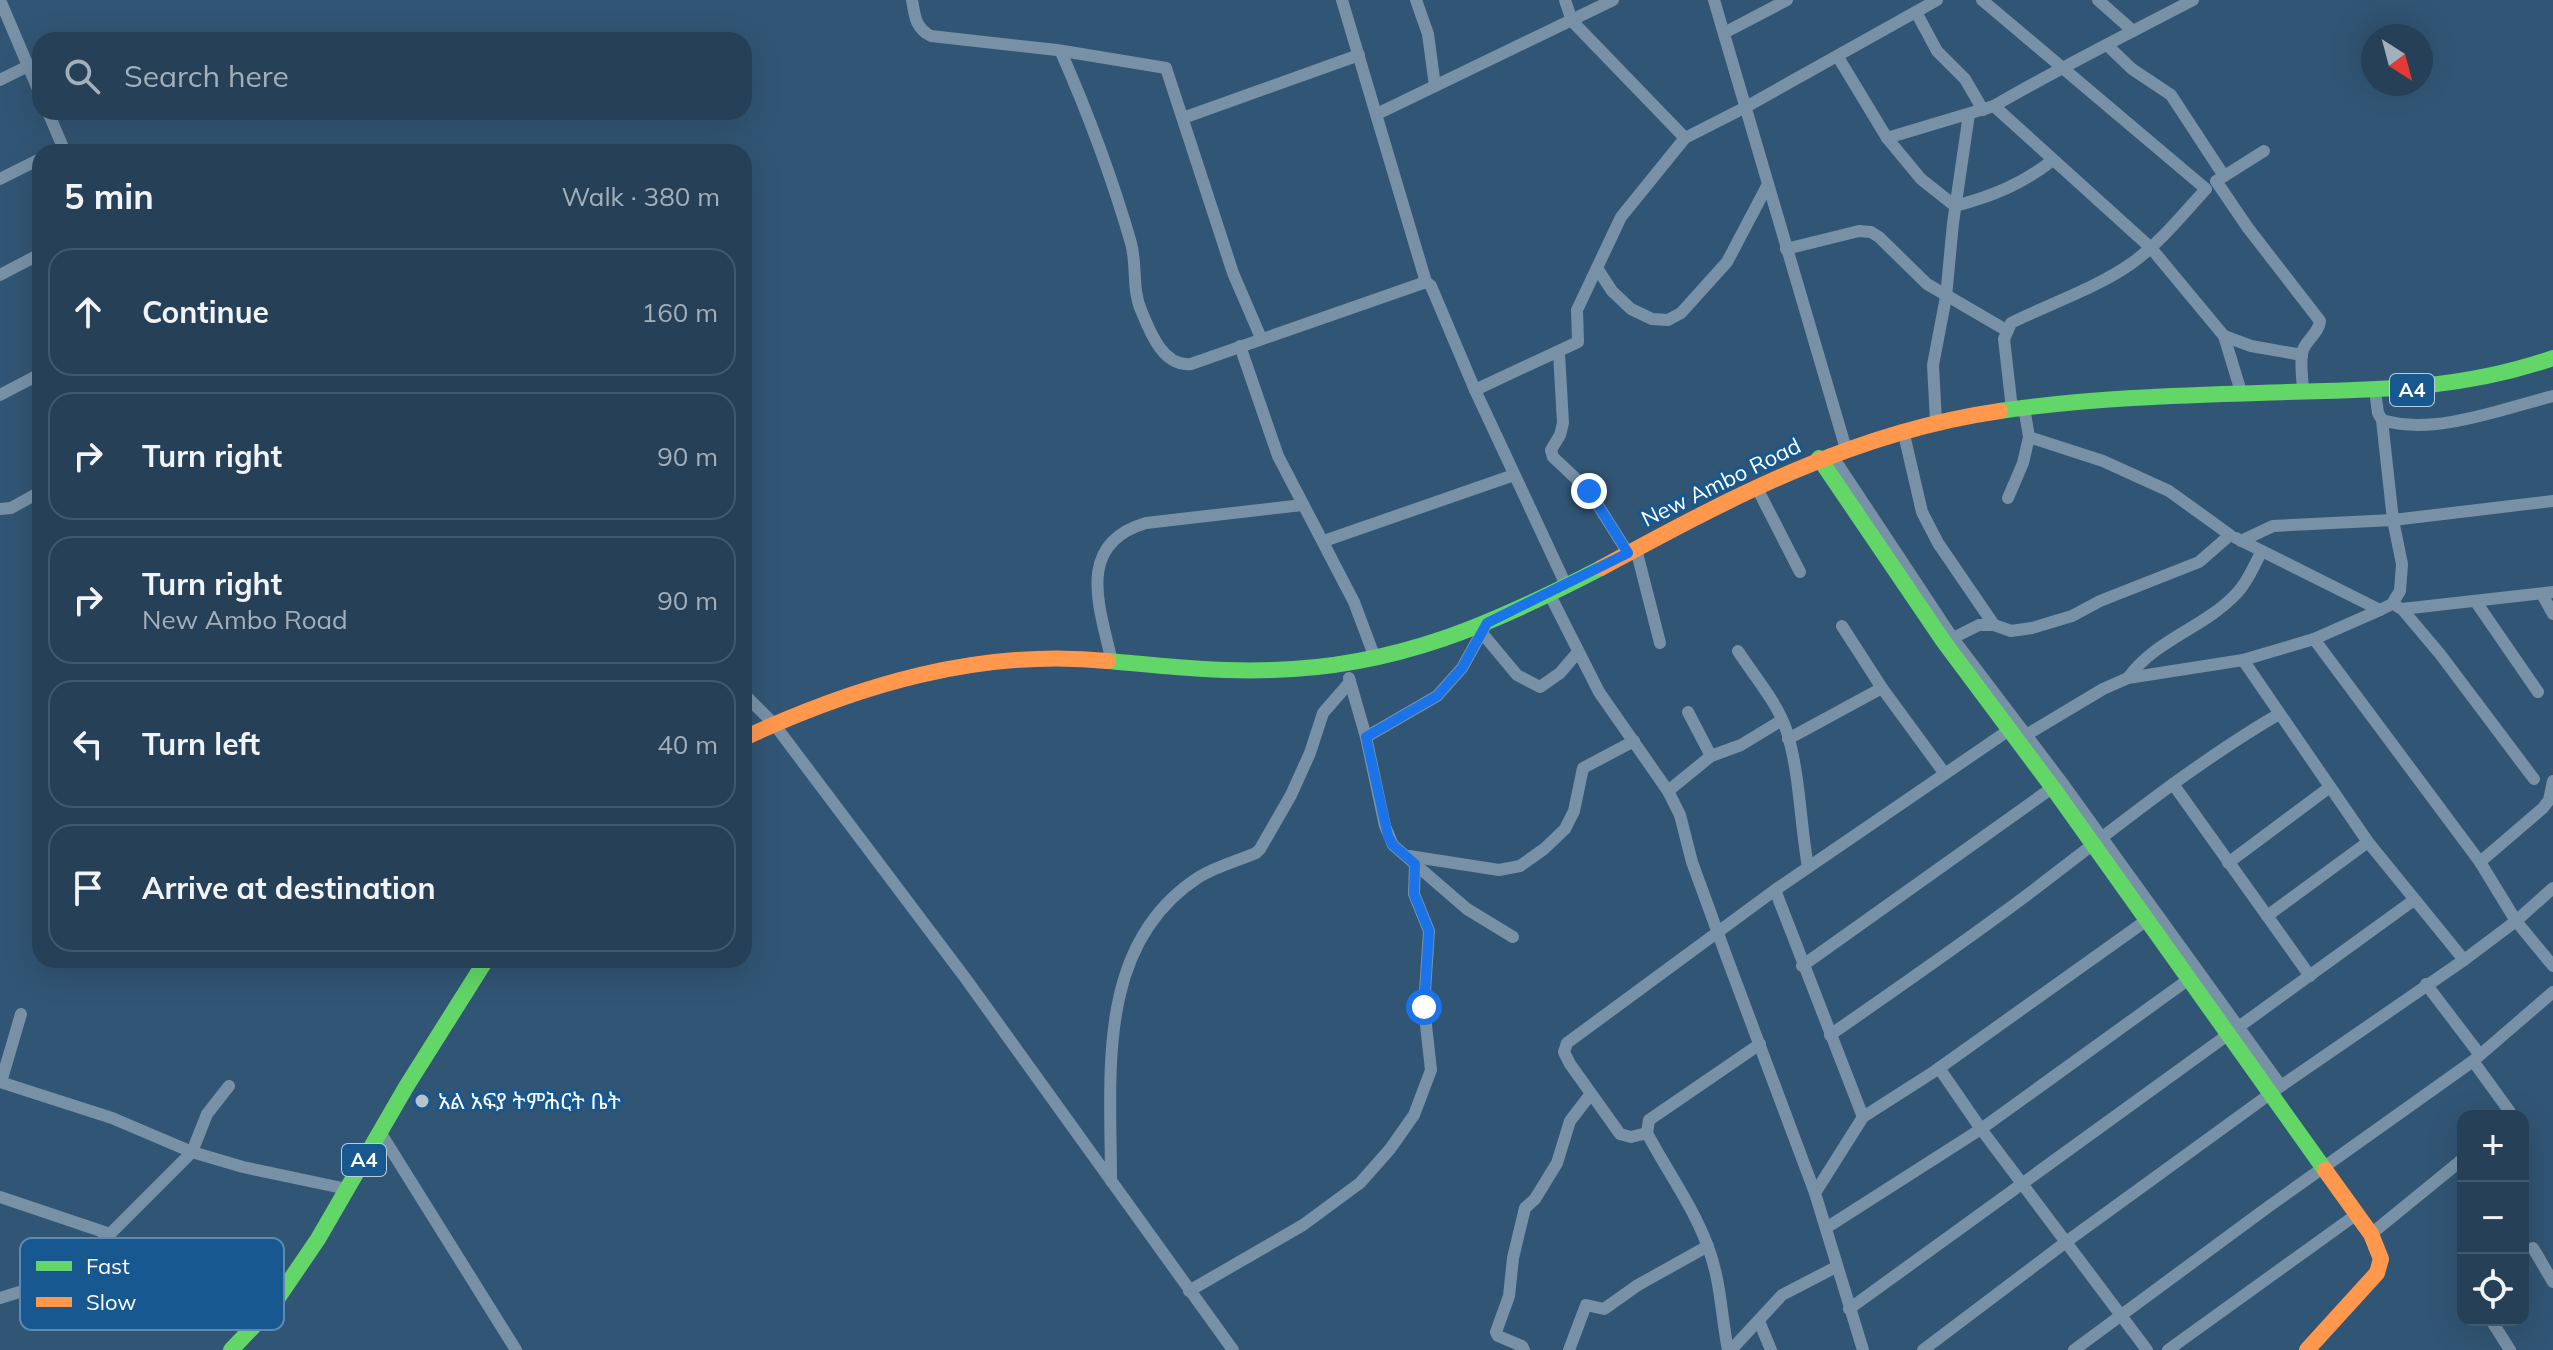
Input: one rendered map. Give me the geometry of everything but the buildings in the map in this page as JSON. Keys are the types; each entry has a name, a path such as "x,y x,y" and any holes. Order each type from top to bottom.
{"main road":[{"name":"New Ambo Road","path":"752,734 844,695 905,677 977,663 1066,657 1260,671 1375,658 1485,628 1757,488 1832,454 1936,422 2018,408 2152,397 2421,390 2488,379 2553,358"},
{"path":"1832,454 1948,640 2057,784 2276,1090 2371,1234 2381,1259 2377,1273 2307,1350"},
{"name":"A4","path":"284,1289 318,1239 481,968"},
{"name":"A4","path":"231,1350 250,1330"}],"street":[{"path":"0,0 32,75"},
{"path":"912,0 916,24 931,36 1166,68 1233,273 1261,338"},
{"path":"1342,0 1426,282 1431,286 1475,390 1566,585"},
{"path":"1416,0 1428,34 1435,86"},
{"path":"1565,0 1572,21 1685,138"},
{"path":"1377,114 1613,0"},
{"path":"1714,0 1786,249 1832,454"},
{"path":"1724,33 1787,0"},
{"path":"1475,390 1559,353 1580,339 1577,310 1621,217 1685,138 1838,57 1937,0"},
{"path":"1982,0 2062,66 2215,182"},
{"path":"2098,0 2133,31"},
{"path":"1887,138 1988,108 2062,66 2108,46 2193,0"},
{"path":"1916,12 1937,51 1988,108 2053,160 2151,248 2224,336 2242,395"},
{"path":"2108,46 2132,69 2171,95 2215,182 2317,313 2321,325 2304,347 2302,355 2303,392"},
{"path":"1061,52 1118,200 1132,248 1140,309 1167,358 1183,365 1426,282"},
{"path":"1183,118 1359,55"},
{"path":"1838,57 1887,138 1921,179 1955,206"},
{"path":"0,80 28,66"},
{"path":"1936,422 1933,365 1946,297 1955,206 1969,114"},
{"path":"51,120 59,144"},
{"path":"2008,498 2023,463 2029,437 2018,408 2004,339 2011,323 2130,264 2151,248 2215,182 2264,151"},
{"path":"1955,206 2014,187 2053,160"},
{"path":"0,179 32,163"},
{"path":"1597,268 1612,291 1631,309 1652,319 1668,320 1681,313 1727,262 1767,186"},
{"path":"1786,249 1859,231 1871,232 1927,284 2006,330"},
{"path":"0,275 32,258"},
{"path":"2224,336 2251,346 2302,355"},
{"path":"1240,346 1278,456 1354,602 1375,658"},
{"path":"1559,353 1563,423 1551,450 1553,457 1589,491 1632,551 1660,643"},
{"path":"0,395 32,378"},
{"path":"2375,391 2382,420 2403,577 2391,608"},
{"path":"2382,420 2424,424 2461,420 2553,396"},
{"path":"1903,430 1922,512 1938,543 1994,625"},
{"path":"2029,437 2103,461 2169,491 2236,538 2391,608 2440,654 2534,779"},
{"path":"1324,541 1514,475"},
{"path":"1757,488 1800,572"},
{"path":"0,509 11,508 32,496"},
{"path":"1948,640 1979,625 1994,625 2011,631 2072,616 2100,601 2199,562 2236,538 2273,526 2393,520 2553,501"},
{"path":"1112,662 1095,584 1101,560 1113,538 1127,529 1146,523 1302,505"},
{"path":"2128,678 2152,652 2235,595 2244,585 2262,551"},
{"path":"1549,593 1599,692 1668,791 1680,815 1692,862 1815,1193 1863,1350"},
{"path":"2026,735 2103,689 2128,678 2243,660 2314,639 2391,608 2548,593 2553,614"},
{"path":"2476,602 2538,692"},
{"path":"1842,626 1882,688 1945,774"},
{"path":"1366,737 1437,696 1462,668 1485,628 1517,675 1540,687 1560,673 1578,652"},
{"path":"2314,639 2480,862 2516,921 2553,966"},
{"path":"1738,651 1782,720 1796,772 1808,867"},
{"path":"2243,660 2368,842 2464,960"},
{"path":"1347,663 1388,836 1410,860 1467,909 1513,937"},
{"path":"1111,1181 1111,1069 1120,987 1143,933 1175,895 1200,876 1260,849 1291,795 1310,753 1323,713 1350,682"},
{"path":"1788,739 1882,688"},
{"path":"752,702 774,724 966,979 1233,1350"},
{"path":"1688,712 1711,756"},
{"path":"1830,1035 2024,898 2173,784 2279,714"},
{"path":"1668,791 1711,756 1741,745 1782,720"},
{"path":"1647,1133 1631,1137 1620,1134 1590,1095 1564,1052 1567,1043 1775,890 2014,727 2026,735 2057,784 1802,966"},
{"path":"1410,860 1499,870 1520,866 1565,829 1574,811 1583,768 1634,741"},
{"path":"2480,862 2543,808 2549,800 2553,781"},
{"path":"2173,784 2310,976"},
{"path":"2228,863 2330,787"},
{"path":"2267,916 2368,842"},
{"path":"1189,1291 1303,1225 1360,1183 1414,1115 1431,1070 1424,1007 1429,931 1414,894 1410,860"},
{"path":"1923,1350 2276,1090 2464,960 2553,888"},
{"path":"1775,890 1863,1117"},
{"path":"1849,1309 2414,900"},
{"path":"1815,1193 1863,1117 1939,1068 2151,916"},
{"path":"1826,1228 1981,1129 2193,976"},
{"path":"2426,984 2509,1110"},
{"path":"2074,1350 2476,1058 2553,992"},
{"path":"21,1014 1,1082 112,1118 192,1152 243,1167 347,1189"},
{"path":"1730,1350 1723,1322 1722,1295 1708,1246 1678,1183 1647,1133 1649,1120 1760,1044"},
{"path":"1939,1068 1981,1129 2147,1350"},
{"path":"105,1238 192,1152 207,1114 229,1086"},
{"path":"1524,1350 1496,1332 1509,1296 1513,1258 1525,1208 1535,1199 1557,1163 1570,1121 1590,1095"},
{"path":"380,1132 516,1350"},
{"path":"2371,1234 2457,1164"},
{"path":"0,1197 110,1234"},
{"path":"2168,1350 2357,1214"},
{"path":"1569,1350 1586,1305 1604,1309 1638,1285 1708,1246"},
{"path":"2533,1248 2553,1282"},
{"path":"1730,1350 1782,1295 1836,1267"},
{"path":"0,1298 20,1292"},
{"path":"1759,1321 1771,1350"},
{"path":"2495,1326 2510,1350"}],"traffic: fast":[{"path":"2000,411 2143,397 2422,386 2487,376 2553,358"},
{"path":"1819,458 1944,642 2053,788 2325,1170"},
{"path":"1108,661 1251,670 1361,661 1442,639 1482,624 1601,568"},
{"path":"284,1289 318,1239 406,1087 481,968"},
{"path":"231,1350 250,1330"}],"traffic: slow":[{"path":"1601,568 1745,493 1843,451 1946,421 2000,411"},
{"path":"752,734 831,702 921,675 1014,660 1061,658 1108,661"},
{"path":"2307,1350 2377,1273 2381,1259 2371,1234 2325,1170"}],"place":[{"name":"አል አፍያ ትምሕርት ቤት","path":"422,1101"}],"route":[{"path":"1424,1007 1430,944 1425,917 1414,894 1415,864 1393,845 1388,836 1366,737 1437,696 1462,668 1487,623 1628,553 1589,491"}]}
